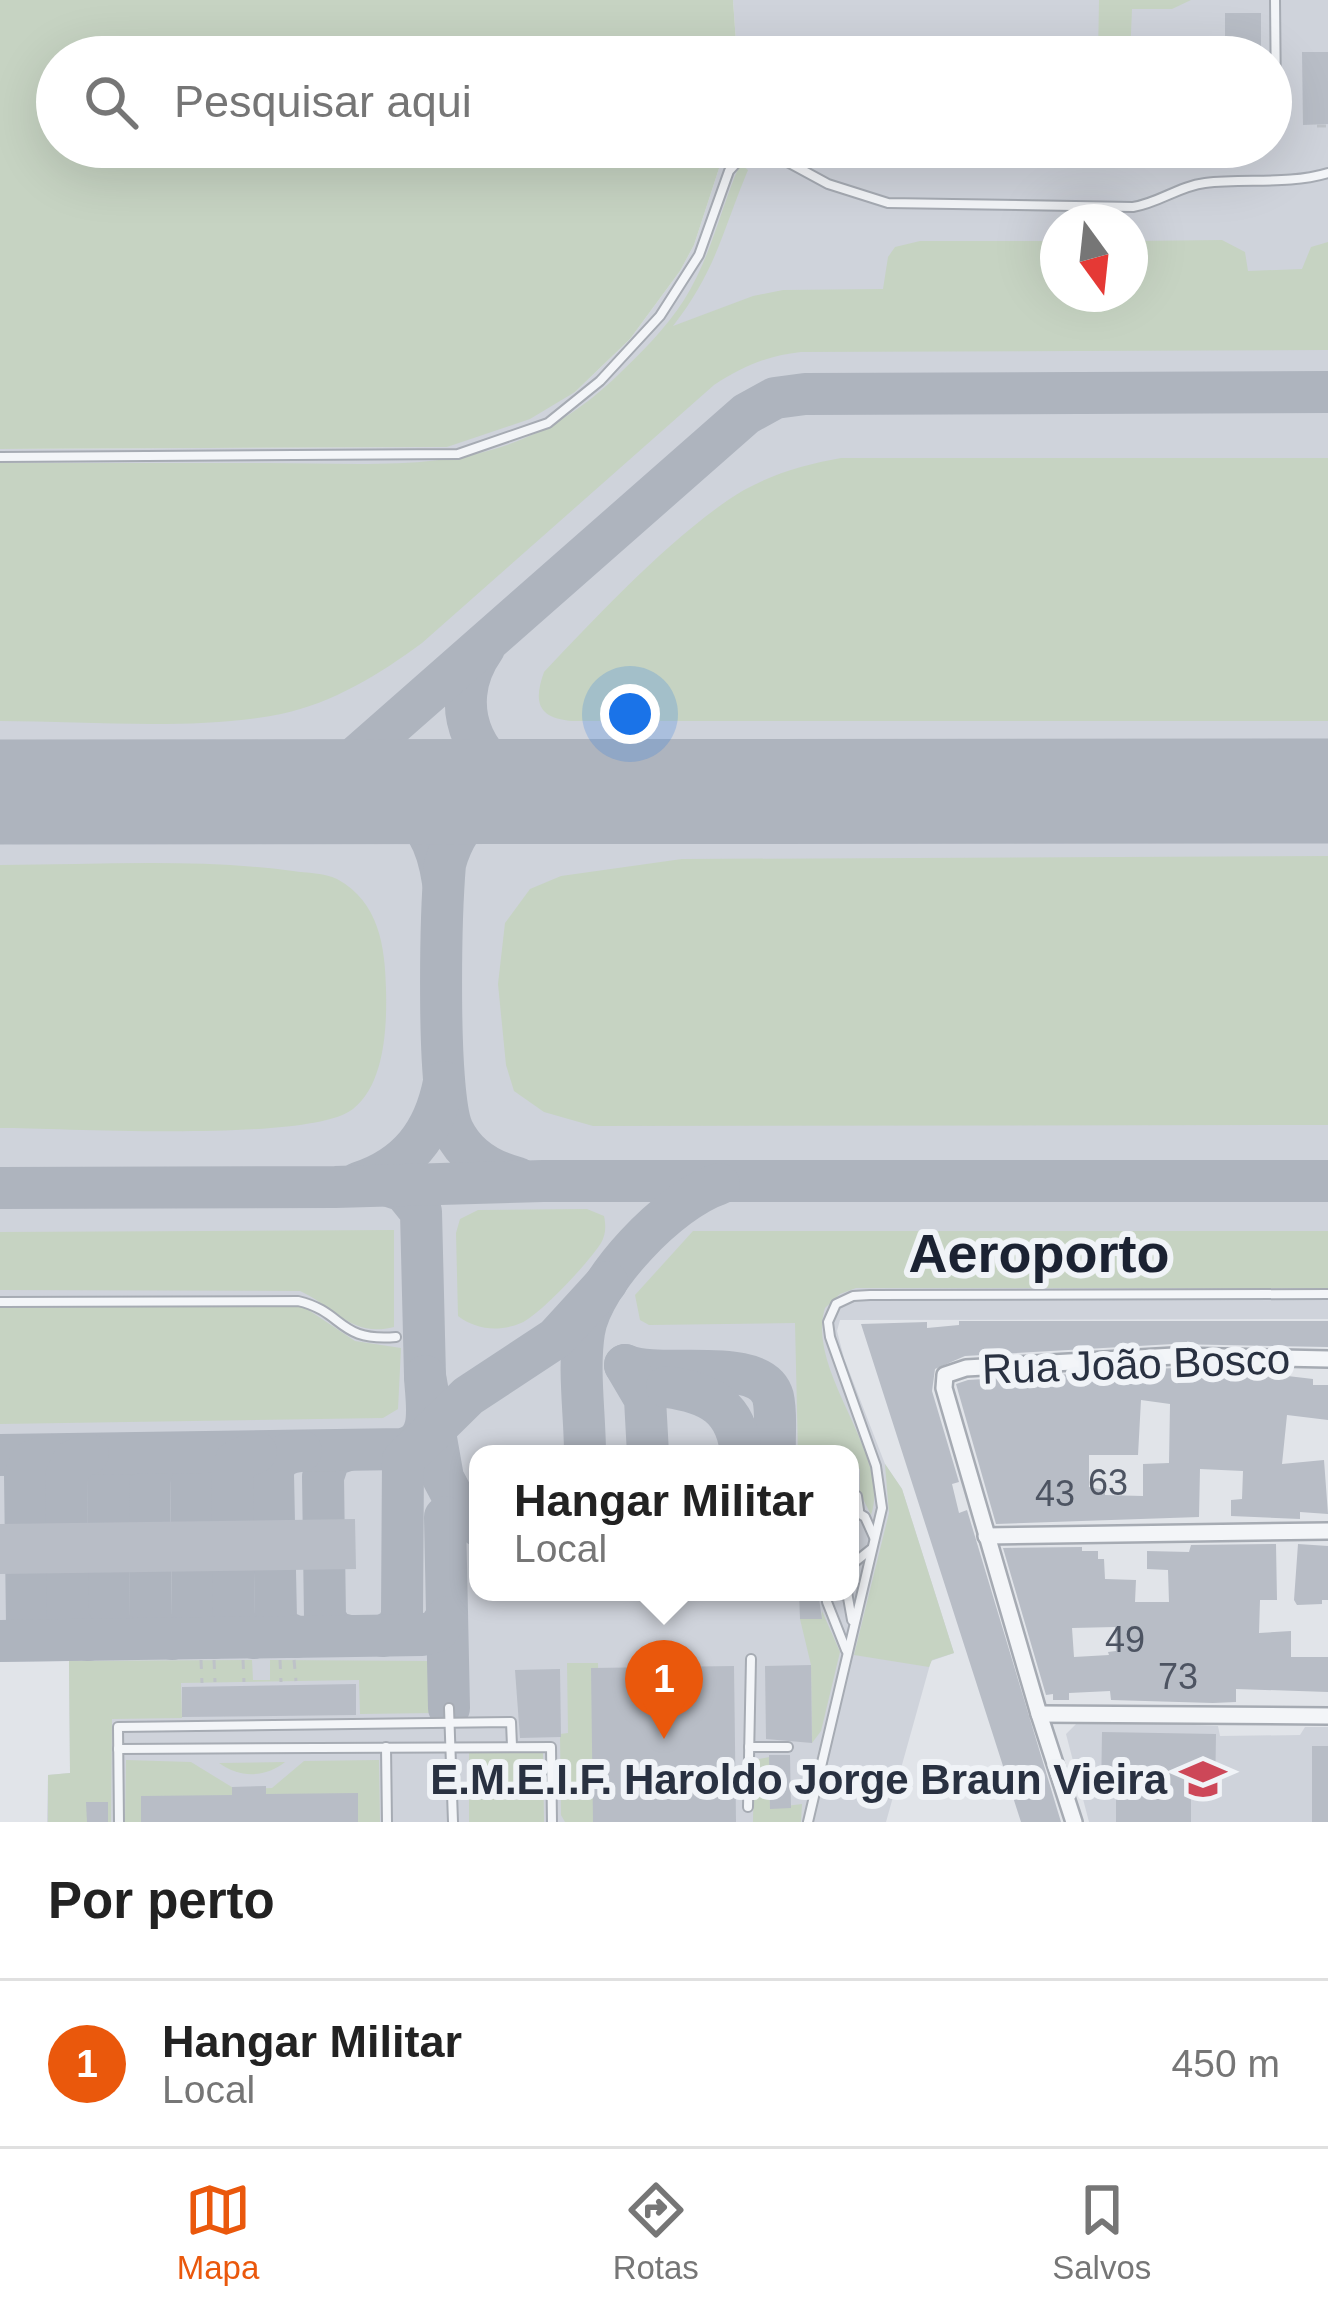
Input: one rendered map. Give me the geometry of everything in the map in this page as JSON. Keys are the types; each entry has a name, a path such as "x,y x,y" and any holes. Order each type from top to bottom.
{"street":[{"name":"Rua João Bosco","path":"986,1536 944,1388 945,1375 966,1368 1138,1357 1328,1359"},
{"path":"1074,1822 986,1536 1328,1531"},
{"path":"1039,1714 1328,1717"}],"lane":[{"path":"1275,0 1275,36"},
{"path":"0,457 458,454 548,423 600,381 660,316 700,255 732,168"},
{"path":"799,168 864,198 911,206 1133,207 1196,184 1296,180 1328,173"},
{"path":"808,1822 883,1495 830,1337 828,1322 836,1304 870,1295 1328,1294"},
{"path":"0,1301 298,1301 318,1306 354,1335 396,1336"},
{"path":"859,1514 871,1526 875,1543"},
{"path":"859,1558 875,1543"},
{"path":"828,1601 847,1653"},
{"path":"849,1601 853,1627"},
{"path":"748,1807 751,1659"},
{"path":"449,1708 453,1822"},
{"path":"119,1822 118,1727 512,1722 512,1746"},
{"path":"386,1747 387,1822"},
{"path":"118,1749 551,1747 552,1822"},
{"path":"749,1747 788,1748"}],"path":[{"path":"1317,126 1328,126"},
{"path":"201,1660 202,1683"},
{"path":"214,1660 215,1682"},
{"path":"243,1660 244,1682"},
{"path":"280,1660 280,1682"},
{"path":"294,1660 296,1681"}],"shaded area":[{"path":"733,0 1328,0 1328,1319 840,1320 837,1331 844,1358 885,1464 902,1489 954,1653 931,1661 886,1822 47,1822 48,1775 70,1773 69,1661 0,1662 0,449 446,447 575,392 630,339 694,245 719,168 1292,168 1292,36 736,36"},
{"name":"E.M.E.I.F. Haroldo Jorge Braun Vieira","path":"1080,1720 1218,1726 1220,1736 1300,1735 1305,1727 1328,1727 1328,1822 1089,1822 1066,1734"}],"green space":[{"path":"0,0 733,0 736,36 36,36 36,168 719,168 694,245 630,339 575,392 530,419 447,447 0,449"},
{"path":"1099,0 1191,0 1172,9 1132,9 1131,36 1098,36"},
{"path":"738,168 748,170 717,251 673,326 753,296 783,290 883,289 888,257 895,247 920,241 1040,241 1040,312 1148,312 1148,241 1222,240 1245,252 1248,271 1302,269 1311,247 1328,242 1328,350 801,352 766,359 714,385 422,643 337,695 281,714 213,722 0,721 0,463 409,463 496,449 578,409 645,349 684,300"},
{"path":"841,458 1328,458 1328,721 573,721 552,716 541,707 544,672 666,550 744,490 791,470"},
{"path":"1328,856 1328,1125 593,1126 544,1112 514,1091 506,1065 498,984 505,923 530,889 561,876 682,859"},
{"path":"0,865 220,865 337,879 371,913 384,957 384,1037 378,1070 364,1098 353,1109 328,1120 289,1126 185,1131 0,1128"},
{"path":"587,1209 604,1216 603,1240 540,1310 521,1323 497,1328 480,1327 458,1316 456,1233 460,1219 478,1210"},
{"path":"394,1230 394,1327 355,1325 300,1291 0,1290 0,1232"},
{"path":"693,1231 1328,1231 1328,1288 856,1288 840,1294 825,1308 822,1333 836,1386 870,1466 871,1515 860,1493 859,1445 798,1445 795,1323 649,1325 640,1320 635,1295"},
{"path":"304,1307 355,1341 401,1348 398,1409 383,1418 0,1424 0,1308"},
{"path":"885,1464 902,1489 954,1653 932,1660 929,1667 854,1655 889,1513"},
{"path":"822,1611 840,1652 821,1731 812,1743 811,1665 800,1619 821,1619"},
{"path":"252,1660 253,1680 270,1680 270,1660 427,1661 432,1669 434,1713 360,1714 359,1680 181,1683 182,1718 112,1719 111,1822 48,1822 48,1775 70,1773 69,1661"},
{"path":"567,1663 598,1663 599,1822 565,1822 561,1815 560,1734 568,1733"},
{"path":"469,1752 543,1753 544,1822 469,1822"},
{"path":"769,1757 770,1808 802,1804 801,1822 753,1822 754,1760"},
{"path":"126,1760 191,1762 235,1789 272,1788 304,1761 379,1760 380,1822 125,1822"},
{"path":"285,1762 252,1774 219,1763"}],"building":[{"path":"1225,13 1261,13 1261,36 1225,36"},
{"path":"1302,52 1328,52 1328,124 1303,125"},
{"path":"959,1321 1328,1321 1328,1347 1173,1344 965,1356 935,1369 932,1391 959,1482 952,1484 959,1513 967,1510 1061,1822 1021,1822 861,1324 927,1322 927,1328 959,1325"},
{"path":"1174,1368 1279,1370 1279,1375 1313,1379 1313,1385 1328,1385 1328,1420 1287,1415 1282,1464 1324,1460 1328,1514 1300,1512 1300,1519 1231,1516 1231,1500 1242,1499 1243,1471 1200,1469 1199,1517 996,1524 956,1384","holes":["1141,1400 1170,1404 1169,1463 1143,1464 1143,1496 1105,1495 1105,1490 1089,1487 1089,1455 1138,1455"]},
{"path":"355,1519 356,1569 0,1574 0,1524"},
{"path":"1276,1544 1277,1600 1260,1600 1259,1633 1291,1631 1291,1657 1328,1657 1328,1692 1236,1689 1236,1702 1213,1703 1111,1700 1110,1691 1069,1693 1069,1700 1046,1695 1003,1548 1098,1551 1098,1559 1104,1559 1105,1579 1136,1580 1135,1602 1169,1602 1168,1570 1147,1569 1147,1551 1189,1552 1191,1545","holes":["1115,1627 1116,1651 1074,1657 1072,1628"]},
{"path":"1298,1544 1328,1546 1328,1600 1322,1604 1297,1605 1294,1600"},
{"path":"799,1601 819,1601 822,1619 800,1619"},
{"path":"811,1665 812,1743 766,1739 765,1666"},
{"path":"734,1666 736,1822 593,1822 591,1668"},
{"path":"560,1669 561,1737 520,1738 515,1670"},
{"path":"356,1684 356,1715 182,1717 182,1687"},
{"path":"1102,1732 1216,1734 1215,1797 1191,1797 1191,1822 1116,1822 1116,1796 1101,1796"},
{"path":"1312,1746 1328,1746 1328,1822 1312,1822"},
{"path":"769,1755 790,1755 791,1808 770,1809"},
{"path":"266,1786 266,1794 358,1793 358,1822 141,1822 141,1796 232,1795 232,1787"},
{"path":"86,1802 108,1802 108,1822 87,1822"}],"taxiway":[{"path":"290,792 340,771 746,414 775,398 805,394 1328,392"},
{"path":"484,648 466,694 473,737 501,771 546,790"},
{"path":"518,1178 472,1155 458,1140 448,1110 441,1001 445,864 462,827 486,806 556,791"},
{"path":"304,793 355,795 396,804 426,830 443,882"},
{"path":"358,1183 391,1168 416,1146 433,1117 444,1082"},
{"path":"0,1188 543,1181 1328,1181"},
{"path":"585,1445 582,1362 590,1312 617,1267 657,1224 719,1184"},
{"path":"389,1186 404,1191 421,1212 425,1376 443,1478 469,1518"},
{"path":"383,1636 397,1628 402,1616 403,1460 468,1396 556,1338 607,1282"},
{"path":"625,1365 730,1372 765,1384 773,1397 775,1445"},
{"path":"625,1365 645,1399 648,1445"},
{"path":"0,1455 402,1449 413,1445 424,1430 425,1376"},
{"path":"667,1387 696,1393 719,1405 734,1425 739,1445"},
{"path":"348,1450 330,1456 323,1477 325,1618 334,1632 349,1636"},
{"path":"296,1637 280,1629 276,1619 273,1474 282,1457 301,1451"},
{"path":"213,1452 195,1461 191,1473 193,1617 201,1633 214,1638"},
{"path":"253,1638 242,1633 234,1618 232,1477 236,1461 256,1452"},
{"path":"171,1453 155,1460 149,1480 151,1618 157,1632 172,1639"},
{"path":"88,1454 73,1461 66,1477 68,1619 76,1634 88,1640"},
{"path":"128,1454 115,1460 108,1475 109,1620 116,1633 131,1639"},
{"path":"48,1455 31,1462 25,1476 27,1623 38,1637 50,1640"},
{"path":"445,1517 449,1708"},
{"path":"0,1641 422,1635 437,1631 447,1617"}],"runway":[{"path":"0,792 1328,791"}],"place":[{"name":"Hangar Militar","path":"664,1739"},
{"name":"E.M.E.I.F. Haroldo Jorge Braun Vieira","path":"1203,1779"}],"district":[{"name":"Aeroporto","path":"1039,1253"}]}
